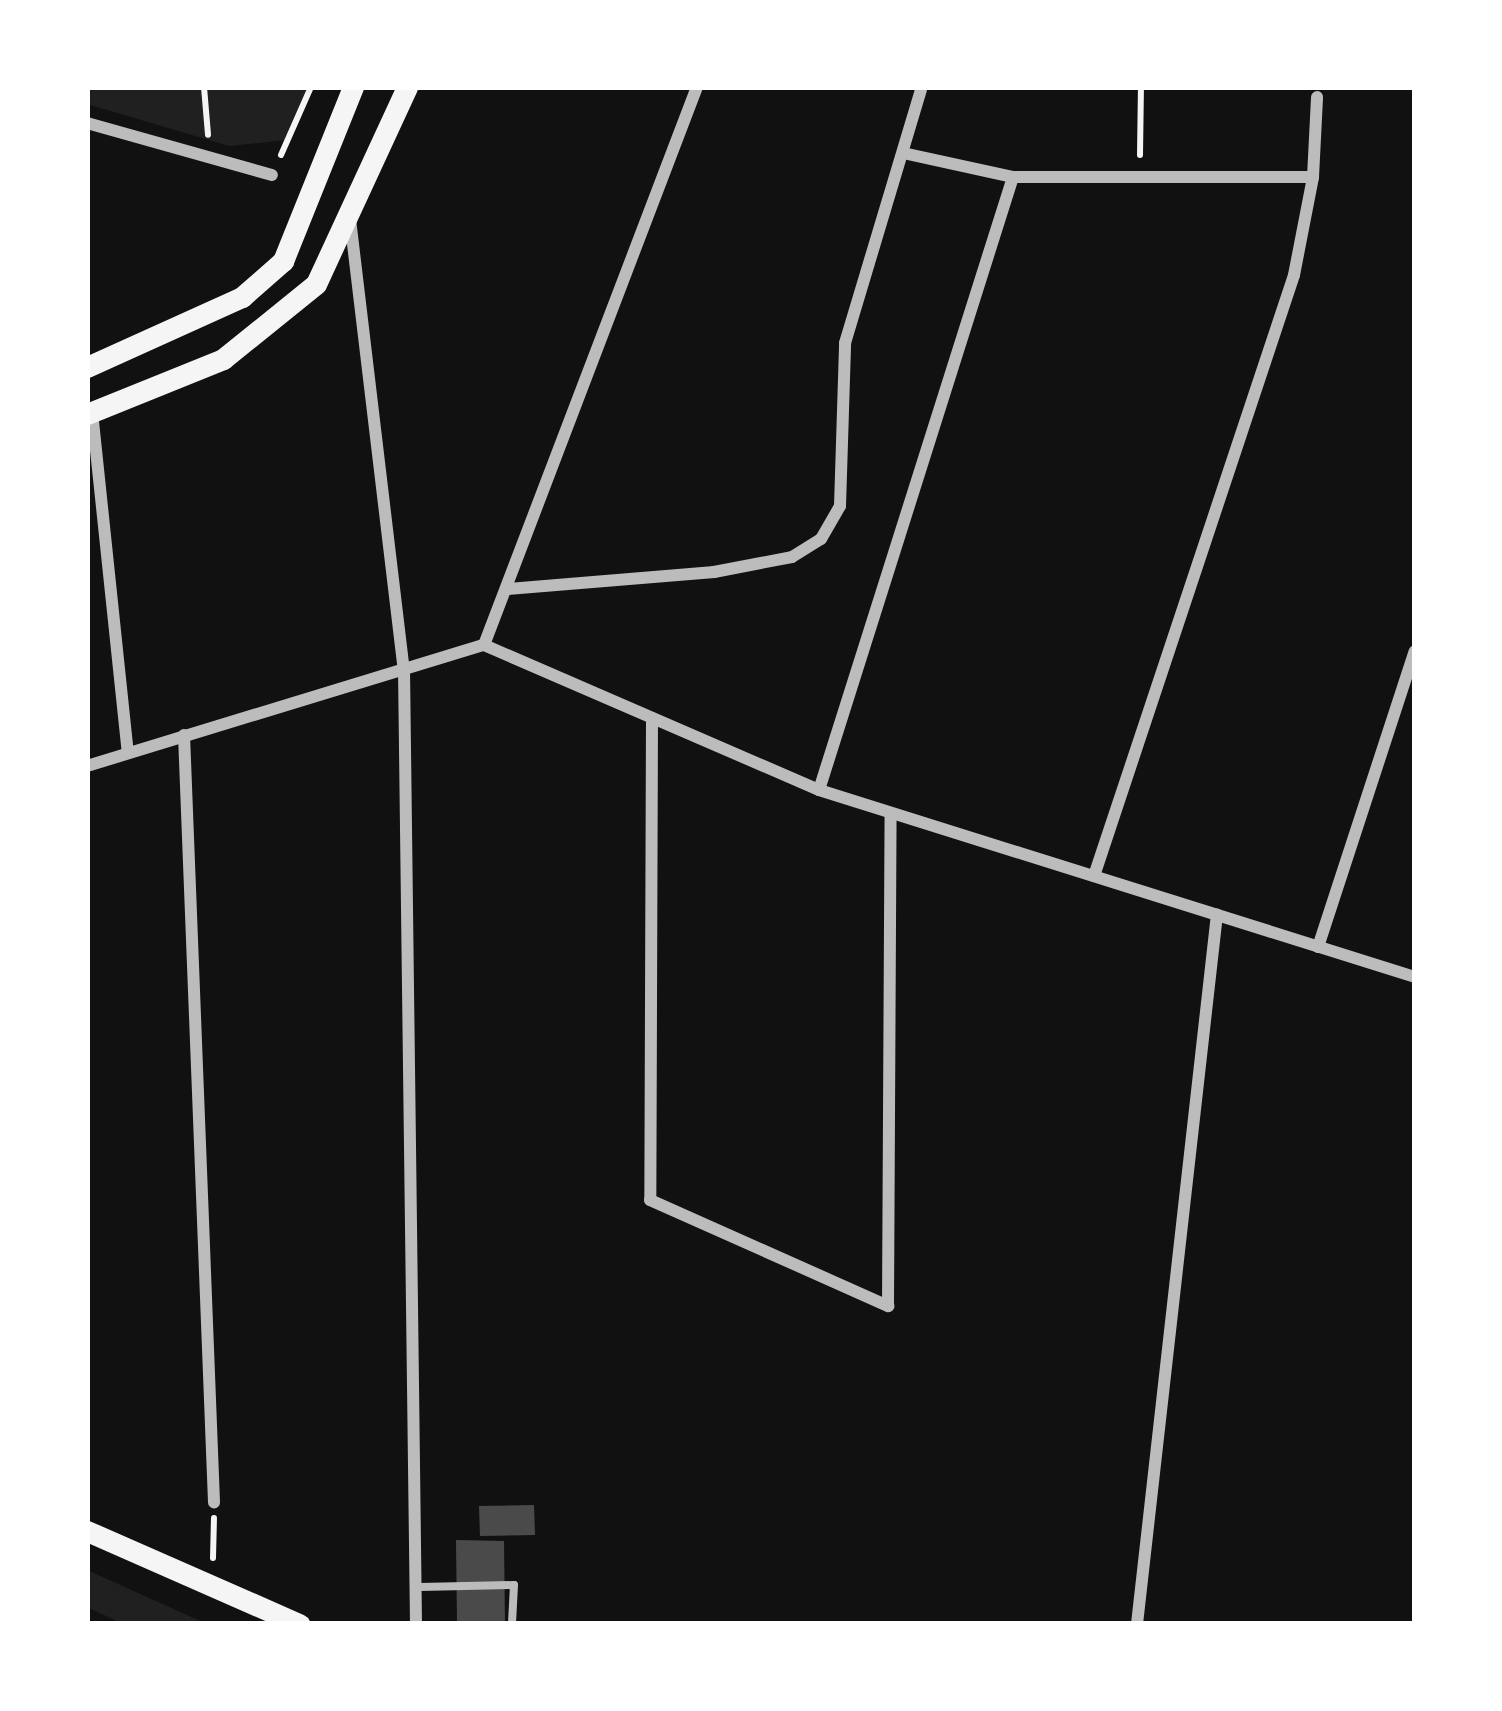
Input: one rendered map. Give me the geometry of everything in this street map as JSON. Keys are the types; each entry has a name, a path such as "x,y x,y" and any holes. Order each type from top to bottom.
{"main road":[{"path":"87,368 242,297 283,261 353,87"},
{"path":"89,413 223,358 316,284 406,87"},
{"path":"87,1532 299,1624"}],"street":[{"path":"484,645 697,87"},
{"path":"507,589 714,572 792,557 820,539 840,506 845,343 921,90"},
{"path":"1094,876 1294,275 1313,177 1317,97"},
{"path":"87,123 272,175"},
{"path":"903,153 1013,177 1313,177"},
{"path":"819,790 1013,177"},
{"path":"350,214 404,669 420,1587 416,1624"},
{"path":"89,413 128,752"},
{"path":"87,766 484,645 819,790 1415,977"},
{"path":"1318,946 1415,651"},
{"path":"652,718 650,1200 888,1306 891,813"},
{"path":"184,735 214,1502"},
{"path":"1137,1624 1217,914"}],"lane":[{"path":"420,1587 514,1585 512,1624"}],"path":[{"path":"204,87 210,157"},
{"path":"272,175 311,87"},
{"path":"1140,177 1142,87"},
{"path":"212,1586 214,1502"}],"shaded area":[{"path":"87,87 311,87 287,140 229,146 87,104"},
{"path":"87,1570 207,1624 123,1624 87,1607"}],"building":[{"path":"534,1505 535,1535 480,1536 479,1506"},
{"path":"456,1540 504,1541 505,1624 457,1624"}]}
